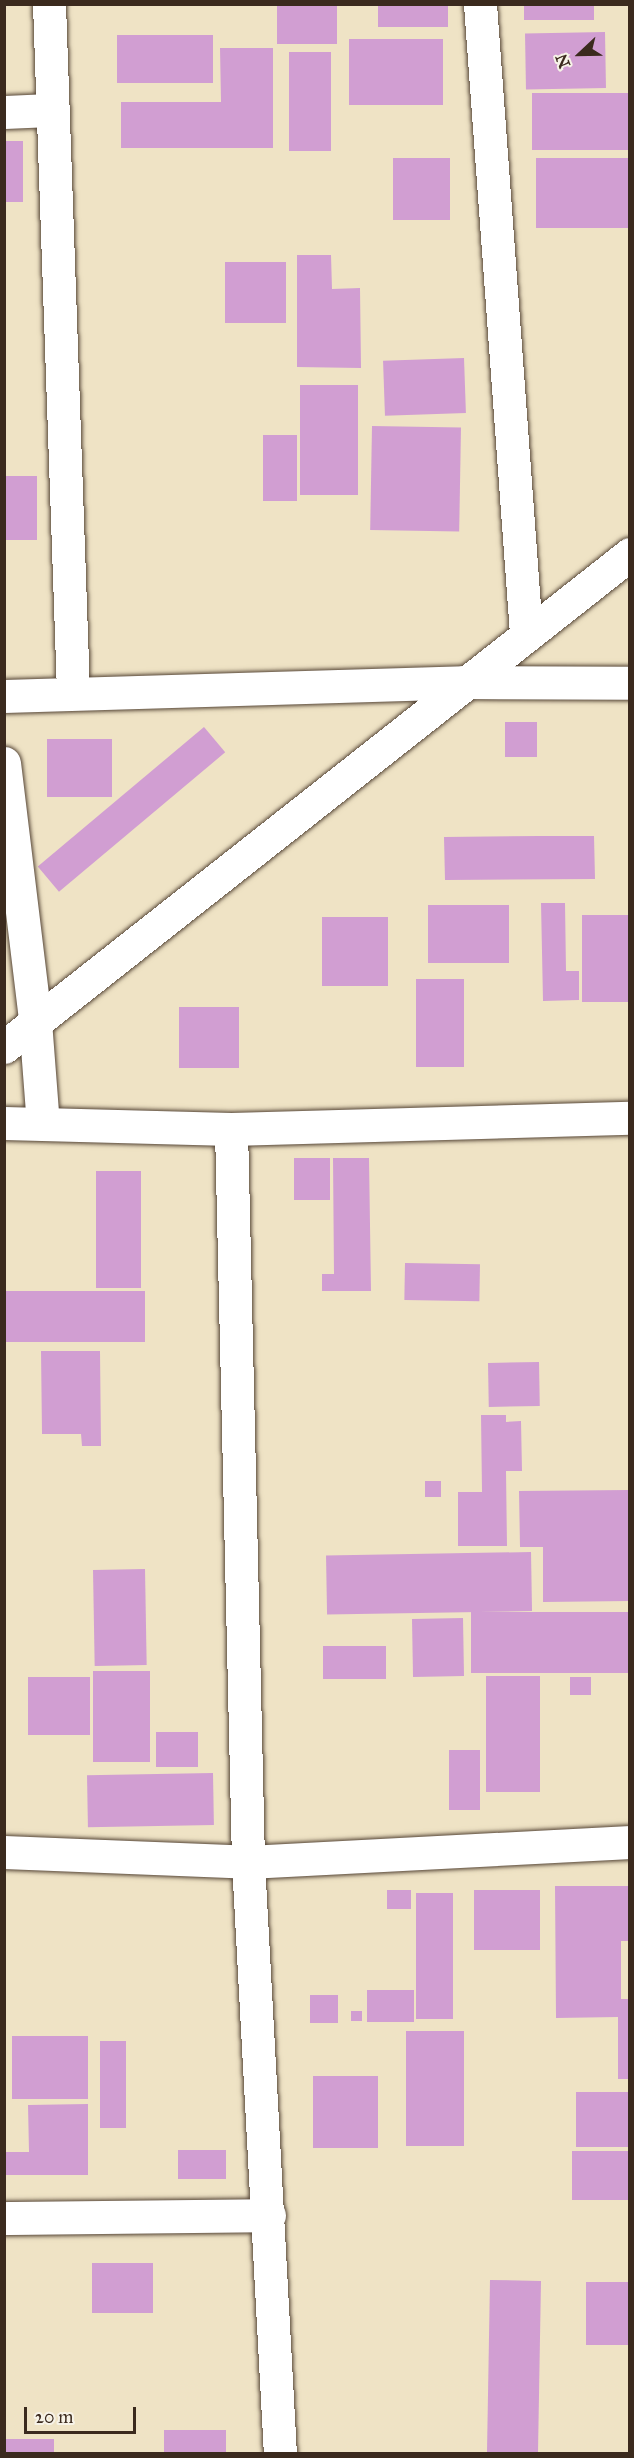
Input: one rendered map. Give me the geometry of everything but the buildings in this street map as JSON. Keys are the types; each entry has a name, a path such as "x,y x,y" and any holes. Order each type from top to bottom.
{"street":[{"path":"49,4 50,110 72,691"},
{"path":"480,4 526,634"},
{"path":"4,112 50,110"},
{"path":"4,1047 464,682 630,554"},
{"path":"4,696 72,691 464,682 630,683"},
{"path":"4,763 35,1021 43,1124"},
{"path":"4,1123 231,1129 630,1118"},
{"path":"231,1129 248,1862 269,2215 279,2454"},
{"path":"4,1852 248,1862 630,1842"},
{"path":"4,2218 269,2215"}]}
